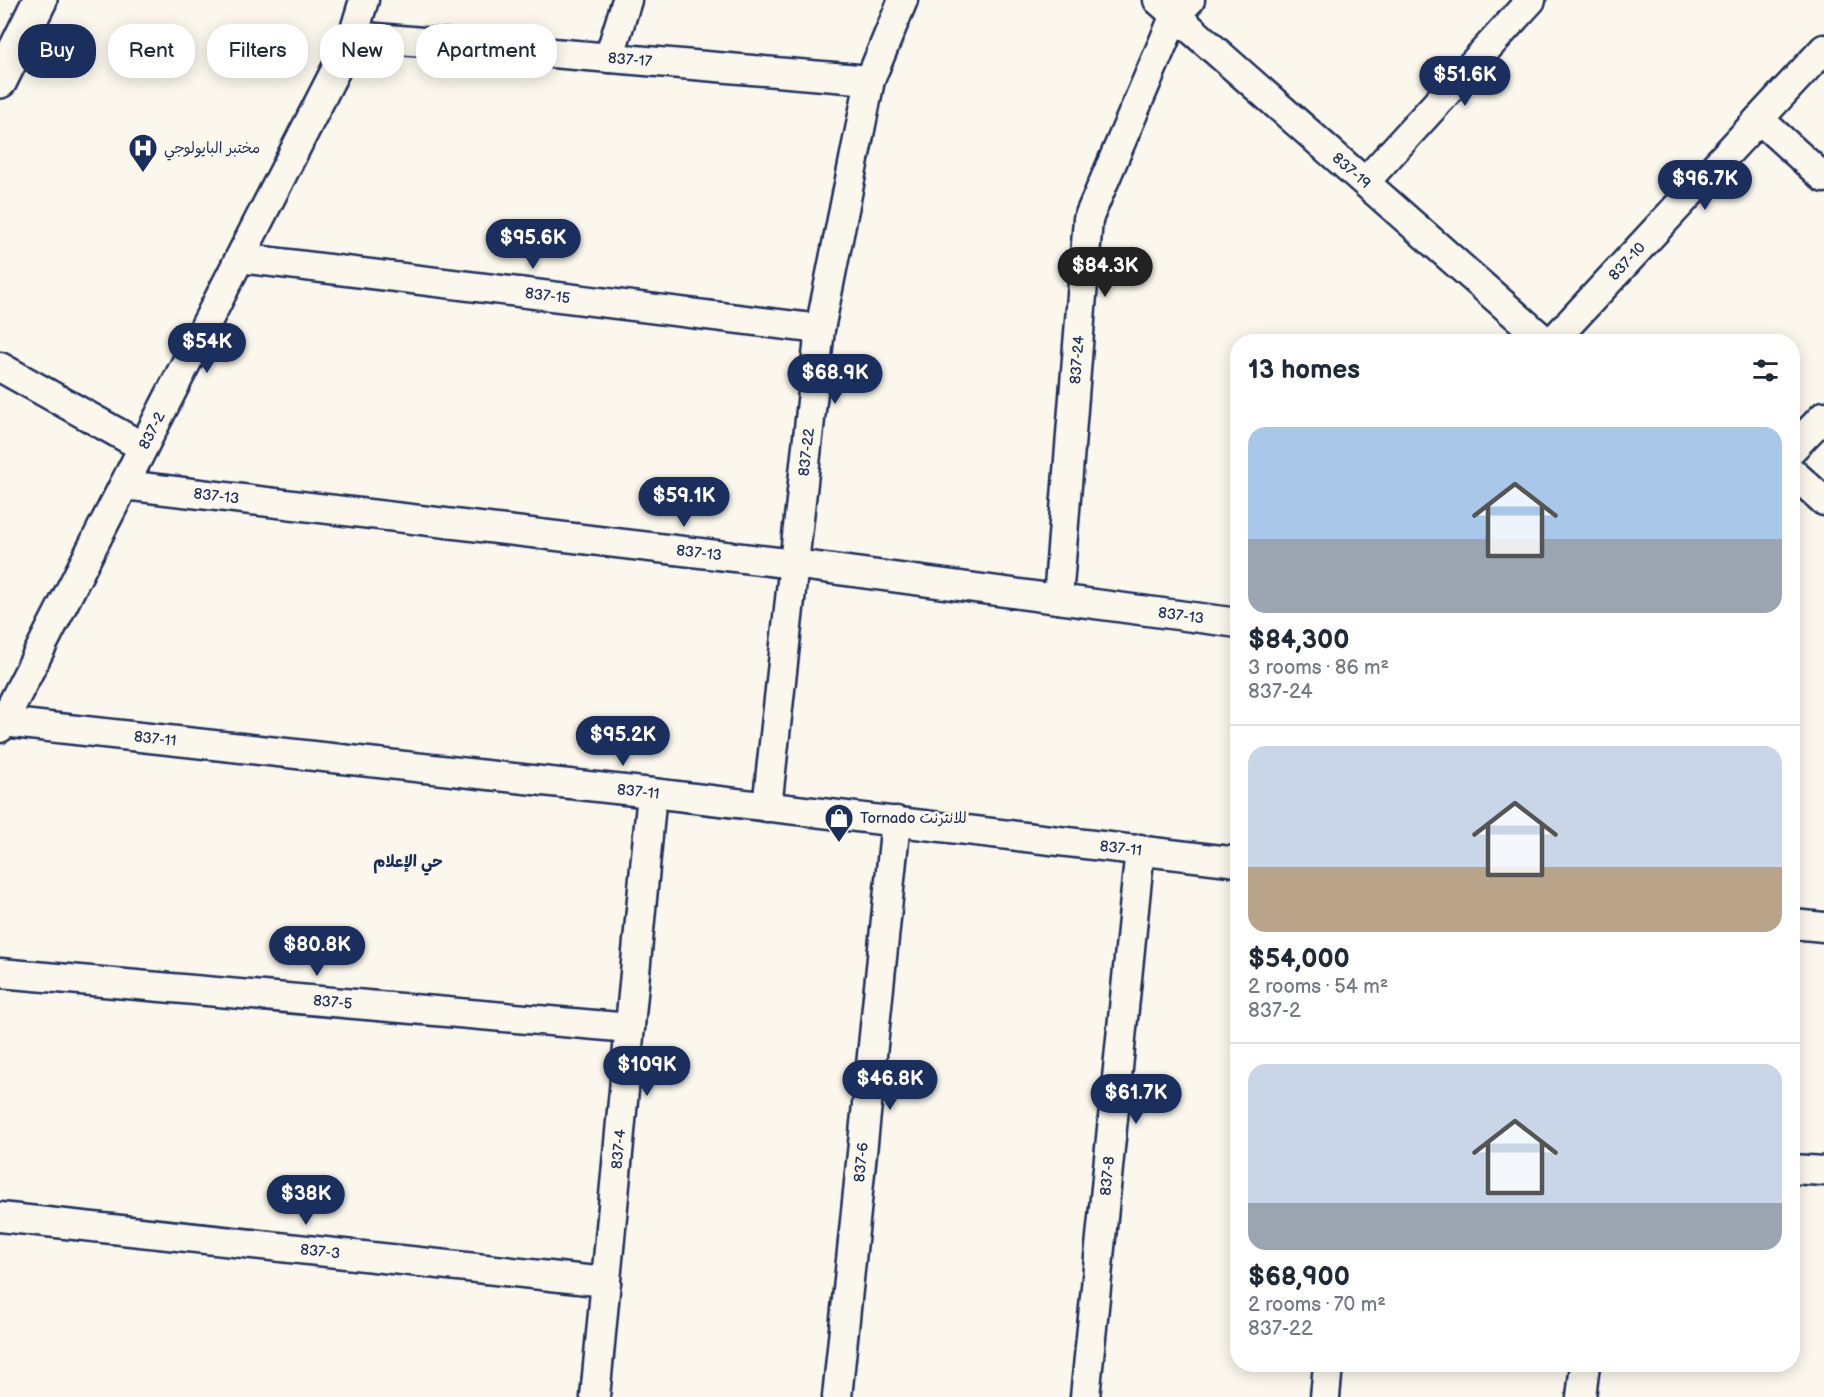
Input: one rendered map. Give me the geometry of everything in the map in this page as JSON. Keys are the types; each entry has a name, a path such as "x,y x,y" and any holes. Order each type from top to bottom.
{"main road":[{"path":"0,81 40,0"}],"street":[{"name":"837-2","path":"357,24 364,0"},
{"path":"609,58 627,0"},
{"name":"837-22","path":"767,807 820,329 870,80 903,0"},
{"path":"1365,182 1531,0"},
{"name":"837-19","path":"1174,5 1365,182 1537,334"},
{"name":"837-24","path":"1058,599 1088,219 1174,5"},
{"name":"837-17","path":"404,40 870,80"},
{"name":"837-10","path":"1559,334 1824,49"},
{"name":"837-2","path":"2,725 332,78"},
{"path":"1759,119 1824,178"},
{"name":"837-15","path":"240,258 820,329"},
{"path":"0,367 143,447"},
{"path":"1800,441 1824,416"},
{"path":"1800,479 1824,501"},
{"name":"837-13","path":"124,485 794,564 1230,622"},
{"name":"837-11","path":"2,725 652,793 1230,860"},
{"name":"837-4","path":"595,1397 652,793"},
{"name":"837-6","path":"837,1397 896,821"},
{"name":"837-8","path":"1085,1397 1140,849"},
{"path":"1800,925 1824,927"},
{"name":"837-5","path":"0,973 630,1028"},
{"path":"1800,1169 1824,1171"},
{"name":"837-3","path":"0,1217 606,1282"},
{"path":"1325,1397 1327,1372"},
{"path":"1581,1397 1584,1372"}],"place":[{"name":"مختبر البايولوجي","path":"143,174"},
{"name":"Tornado للانترنت","path":"839,844"}],"district":[{"name":"حي الإعلام","path":"408,861"}]}
